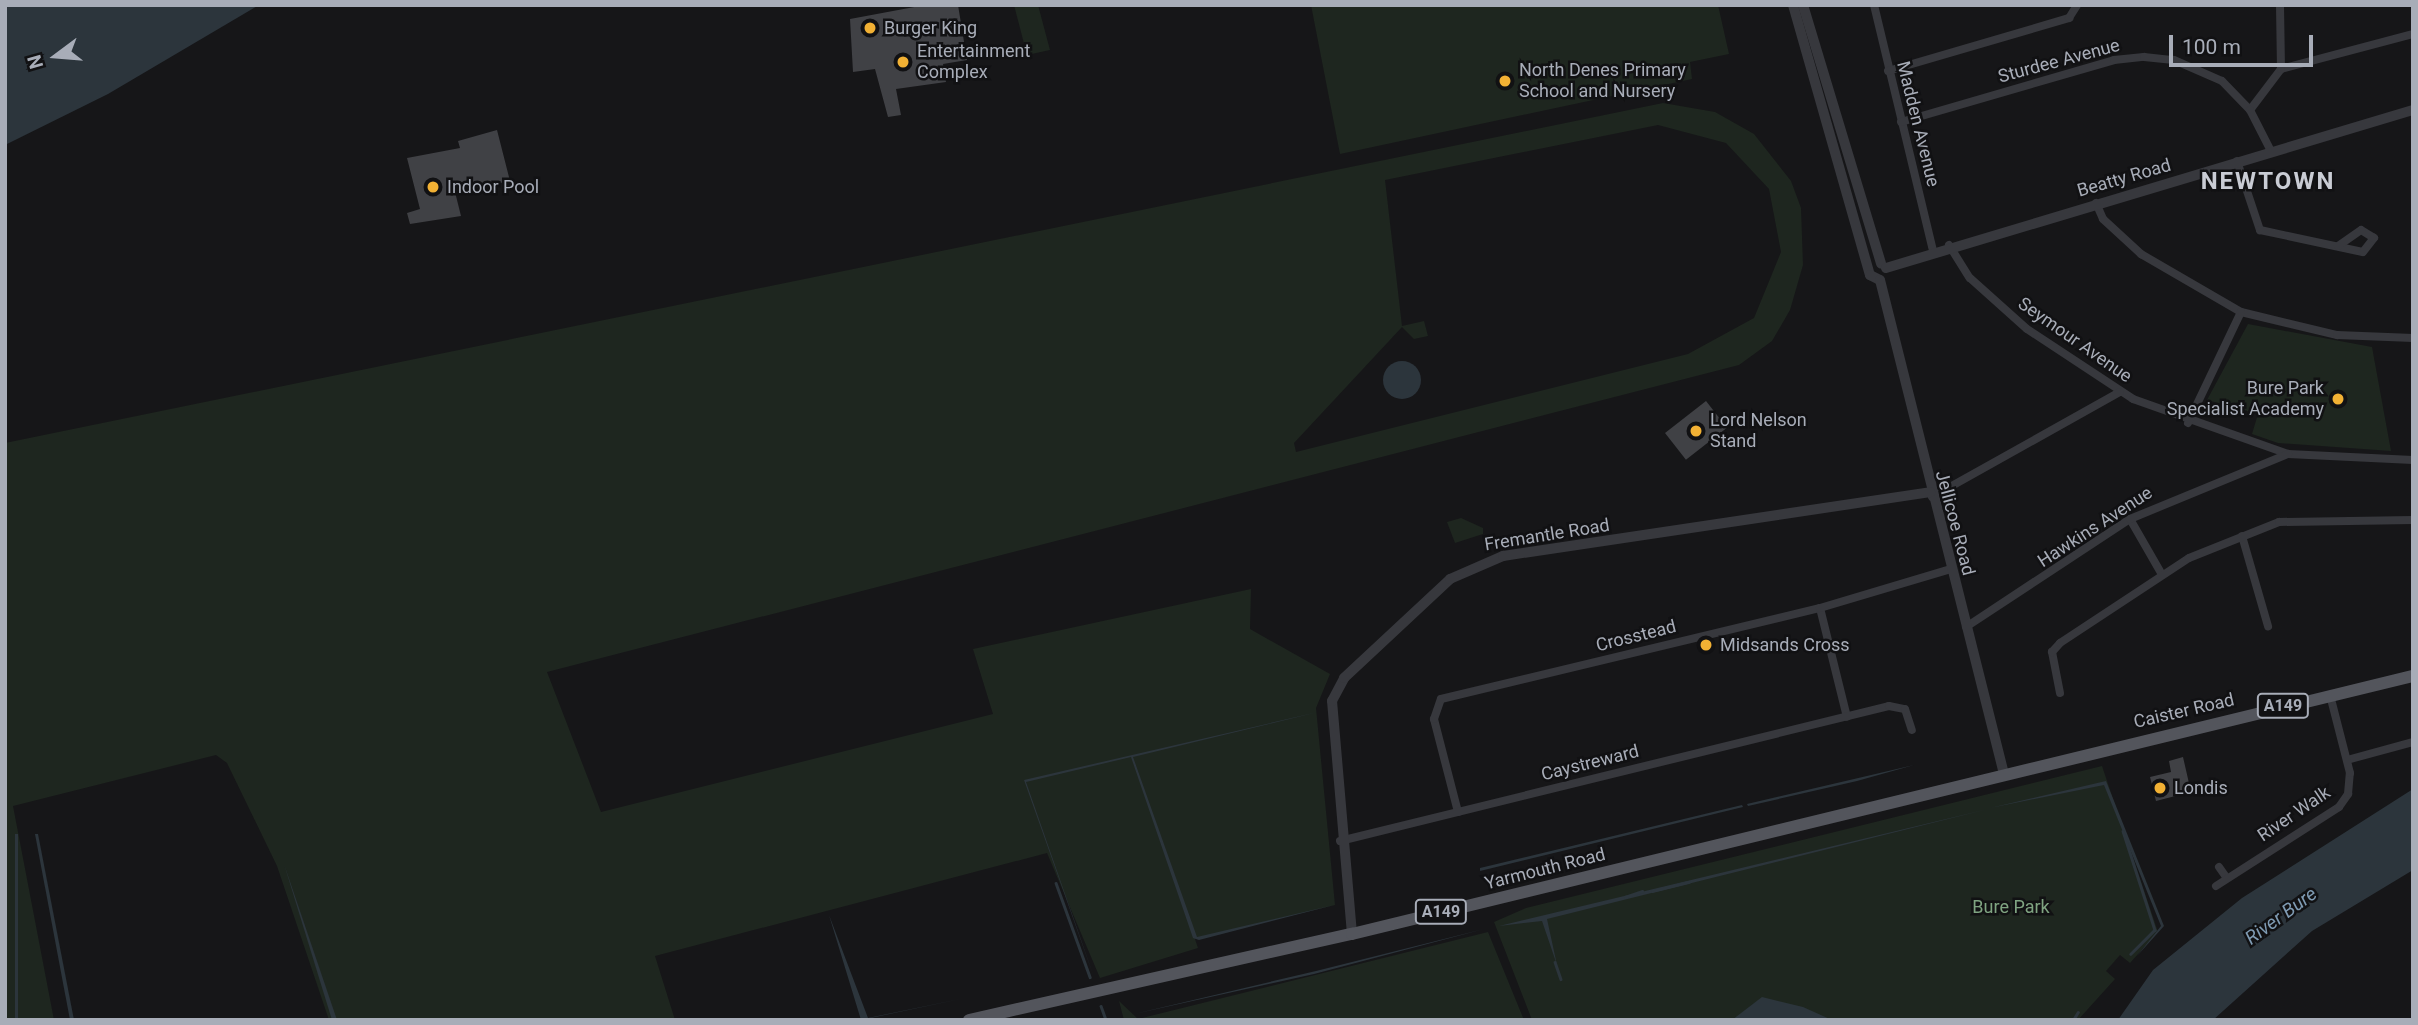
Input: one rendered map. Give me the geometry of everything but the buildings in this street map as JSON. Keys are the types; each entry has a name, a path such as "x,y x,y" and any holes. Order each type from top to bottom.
{"main road":[{"name":"Caister Road","path":"2004,774 2413,676"},
{"name":"Yarmouth Road","path":"969,1020 1352,934 2004,774"}],"street":[{"name":"Jellicoe Road","path":"1793,5 1804,33"},
{"name":"Jellicoe Road","path":"1803,5 1804,33 1809,58 1871,276 1880,280 1931,495 2004,774"},
{"name":"Madden Avenue","path":"1874,5 1933,250"},
{"path":"1888,71 2069,18 2077,5"},
{"path":"2280,5 2281,69"},
{"path":"2250,110 2281,69 2413,33"},
{"name":"Sturdee Avenue","path":"1901,122 2114,60 2144,57 2201,70 2250,110 2271,151"},
{"name":"Jellicoe Road","path":"1809,58 1884,265"},
{"name":"Beatty Road","path":"1884,265 2413,110"},
{"path":"2237,161 2260,230 2337,246"},
{"path":"2096,203 2103,219 2141,254 2241,313 2340,335 2413,338"},
{"name":"Seymour Avenue","path":"1948,245 1970,278 2027,329 2120,392 2188,423 2288,454"},
{"path":"1870,267 1884,265 1880,280"},
{"path":"2188,423 2241,313"},
{"path":"1931,495 2120,392"},
{"path":"2288,454 2413,460"},
{"name":"Hawkins Avenue","path":"1966,627 2130,519 2288,454"},
{"name":"Fremantle Road","path":"1352,934 1329,719 1337,689 1464,569 1503,556 1931,495"},
{"path":"2130,519 2161,573"},
{"path":"2060,693 2052,652 2161,573 2242,536 2299,519 2413,520"},
{"path":"2242,536 2268,626"},
{"name":"Crosstead","path":"1458,812 1434,719 1441,699 1820,608 1951,569"},
{"path":"1820,608 1847,717"},
{"name":"River Walk","path":"2216,886 2226,877 2339,807 2350,784 2347,760 2330,695"},
{"name":"Caystreward","path":"1340,841 1898,705 1912,730"},
{"path":"2347,760 2413,742"},
{"path":"2219,867 2226,877"}],"green space":[{"path":"1014,5 1038,5 1050,50 1027,55"},
{"name":"North Denes Primary School and Nursery","path":"1311,5 1718,5 1729,54 1690,62 1692,79 1340,154"},
{"path":"1663,103 1715,112 1754,134 1791,181 1801,208 1803,265 1790,310 1772,341 1739,365 547,672 601,812 993,714 973,649 1251,589 1250,629 1330,674 1316,708 1335,905 1195,939 1198,948 1100,978 1047,853 655,956 675,1020 329,1020 277,866 227,763 216,755 13,806 54,1020 5,1020 5,443","holes":["1658,125 1726,143 1769,189 1781,252 1754,318 1688,354 1296,452 1294,443 1402,327 1414,339 1428,336 1424,321 1402,326 1385,180"]},
{"name":"Bure Park Specialist Academy","path":"2248,324 2372,347 2391,451 2278,443 2252,434 2258,414 2207,400"},
{"path":"1461,518 1483,528 1483,534 1455,543 1447,522"},
{"name":"Bure Park","path":"2102,766 2158,932 2130,963 2120,955 2106,971 2115,979 2078,1020 1532,1020 1494,922 1526,908"},
{"path":"1488,932 1524,1020 1124,1020 1119,1001 1138,1019"}],"water":[{"path":"5,5 259,5 108,94 5,145"},
{"path":"1402,361 1416,366 1421,380 1416,394 1402,399 1388,394 1383,380 1388,366"},
{"path":"1318,712 1133,757 1197,937 1334,905 1199,940 1193,938 1131,757 1026,782 1095,980 1024,780"},
{"path":"1914,765 1857,781 1748,806 1747,804"},
{"path":"2106,781 2164,926 2137,956 2161,926 2104,785 1990,808"},
{"name":"River Bure","path":"2413,789 2413,870 2312,931 2213,1020 2118,1020 2153,970 2242,898"},
{"path":"1742,805 1743,807 1480,871 1480,868"},
{"path":"1988,809 1547,919 1557,965 1542,921 1499,926"},
{"path":"15,834 18,834 18,1020 15,1020"},
{"path":"35,834 38,834 74,1020 70,1020"},
{"path":"284,864 337,1020 332,1020"},
{"path":"829,915 868,1018 965,998 861,1020"},
{"path":"1484,929 1314,974 1134,1014 1316,971"},
{"path":"1762,997 1803,1007 1832,1020 1732,1020"}],"waterway":[{"path":"2123,831 2155,930 2131,954"},
{"path":"1652,891 1689,882"},
{"path":"1056,883 1090,977"},
{"path":"1625,897 1642,891"},
{"path":"1555,962 1561,979"},
{"path":"1101,1006 1106,1020"},
{"path":"2073,1020 2078,1012"}],"place":[{"name":"Burger King","path":"870,28"},
{"name":"Entertainment Complex","path":"903,62"},
{"name":"North Denes Primary School and Nursery","path":"1505,81"},
{"name":"Indoor Pool","path":"433,187"},
{"name":"Bure Park Specialist Academy","path":"2338,399"},
{"name":"Lord Nelson Stand","path":"1696,431"},
{"name":"Midsands Cross","path":"1706,645"},
{"name":"Londis","path":"2160,788"}],"district":[{"name":"NEWTOWN","path":"2268,182"}]}
